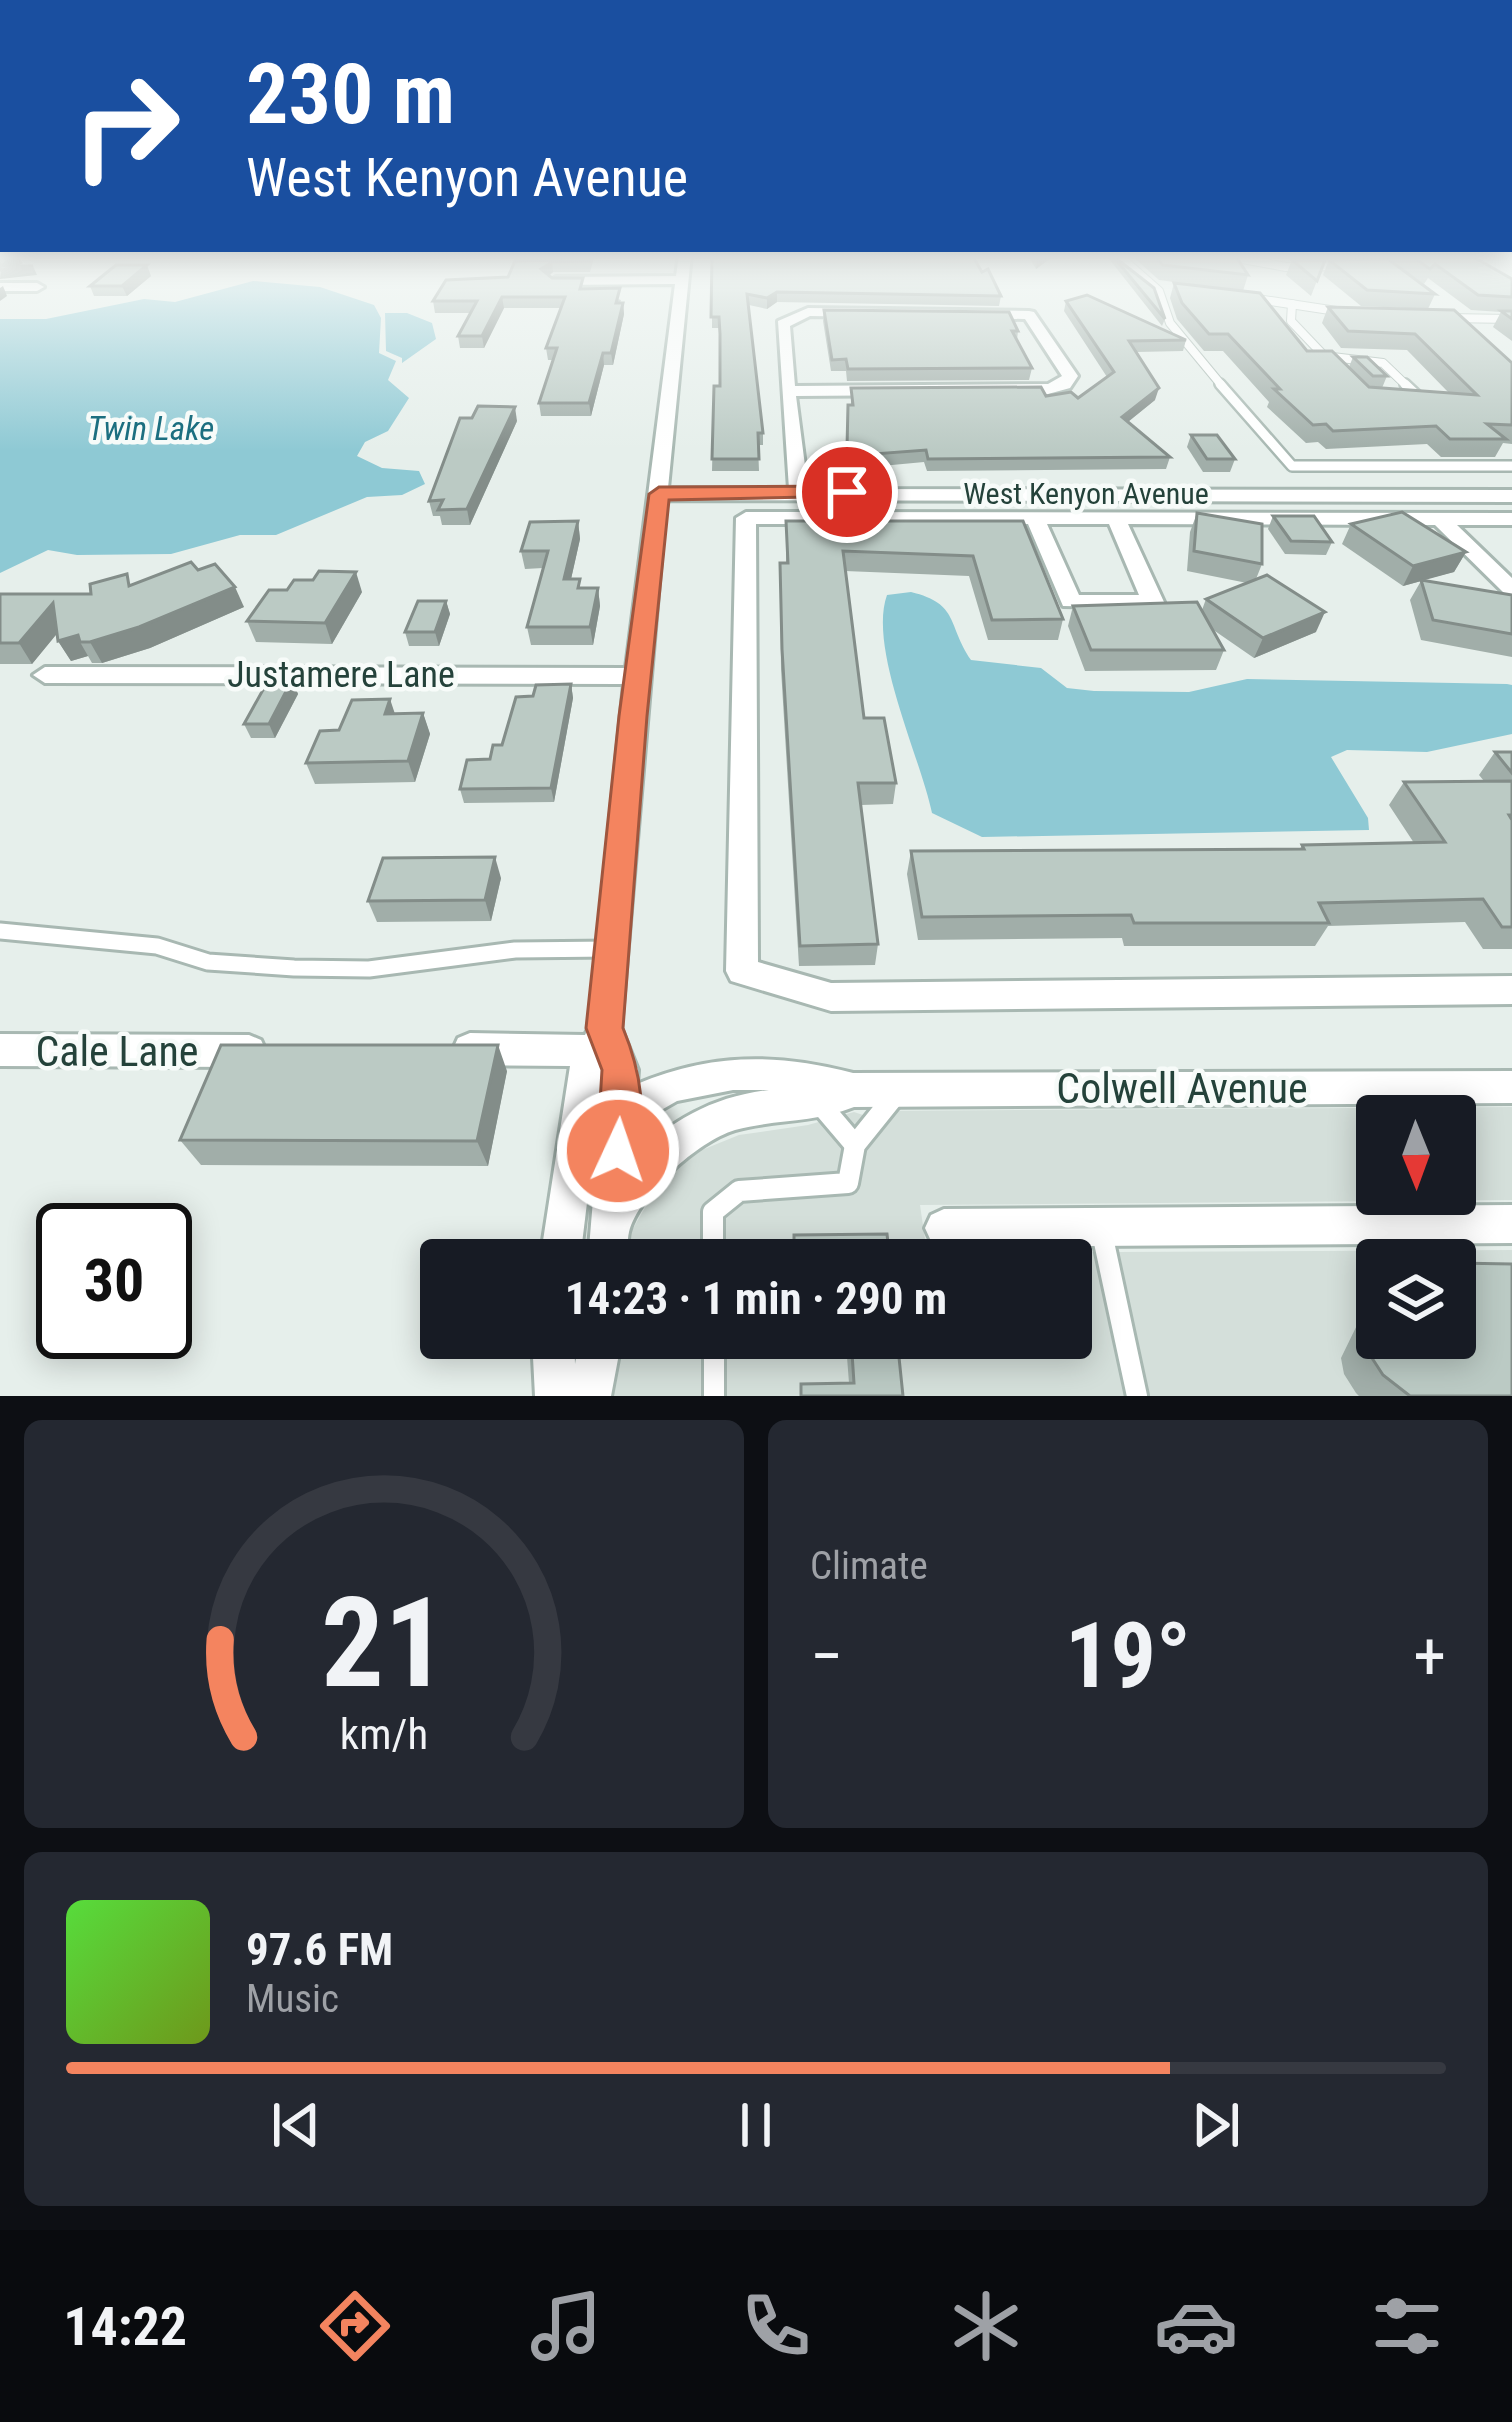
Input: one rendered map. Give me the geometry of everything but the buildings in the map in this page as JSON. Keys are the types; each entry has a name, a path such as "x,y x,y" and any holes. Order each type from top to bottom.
{"street":[{"path":"563,1239 611,949 678,320"},
{"path":"792,320 784,324 799,492"},
{"path":"788,391 1048,389 1064,385 1070,376 1032,320"},
{"name":"West Kenyon Avenue","path":"659,494 1512,496"},
{"path":"1512,519 746,518 742,971 831,997 1512,990"},
{"path":"1035,518 1071,601 1154,602 1116,518"},
{"path":"1440,519 1512,590"},
{"name":"Justamere Lane","path":"45,674 637,676"},
{"path":"437,1049 599,1040"},
{"path":"599,1040 621,1070 610,1239"},
{"name":"Cale Lane","path":"0,1050 275,1051"},
{"name":"Colwell Avenue","path":"574,1161 621,1114 656,1093 694,1080 803,1074 837,1098"},
{"name":"Colwell Avenue","path":"612,1239 644,1171 664,1149 735,1113 902,1090 1512,1087"},
{"path":"944,1228 1512,1224"},
{"path":"554,1359 556,1396"},
{"path":"590,1396 597,1359"}],"lane":[{"path":"1169,320 1292,466 1512,466"},
{"path":"1291,320 1337,369"},
{"path":"1323,356 1383,362 1422,400"},
{"path":"1402,398 1443,401"},
{"path":"0,931 157,946 208,962 294,968 369,969 514,950 611,949"},
{"path":"713,1239 713,1213 739,1191 848,1183 855,1145 877,1113 902,1090"},
{"path":"837,1098 855,1145"},
{"path":"1100,1227 1137,1396"},
{"path":"714,1359 714,1396"}],"shaded area":[{"path":"1476,1107 1512,1107 1512,1200 1476,1200"},
{"path":"1356,1108 1356,1201 920,1205 925,1239 630,1239 658,1185 697,1152 739,1135 808,1125 854,1112 866,1116 868,1111"},
{"path":"1476,1250 1512,1250 1512,1396 613,1396 619,1359 1092,1359 1092,1252 1356,1251 1356,1359 1476,1359"}],"water":[{"name":"Twin Lake","path":"0,320 381,320 379,353 396,361 388,380 409,398 388,431 365,442 357,456 382,468 419,471 425,484 402,495 367,497 276,535 240,535 171,554 77,555 48,550 0,573"},
{"path":"385,320 432,323 436,339 402,363 402,358 386,351"},
{"path":"911,592 945,610 971,660 1041,668 1067,688 1189,692 1247,679 1507,684 1512,685 1512,734 1427,752 1347,750 1331,757 1368,818 1369,830 982,837 932,813 898,702 883,617 887,595"}],"route":[{"path":"618,1151 621,1070 605,1028 659,494 847,492"}]}
